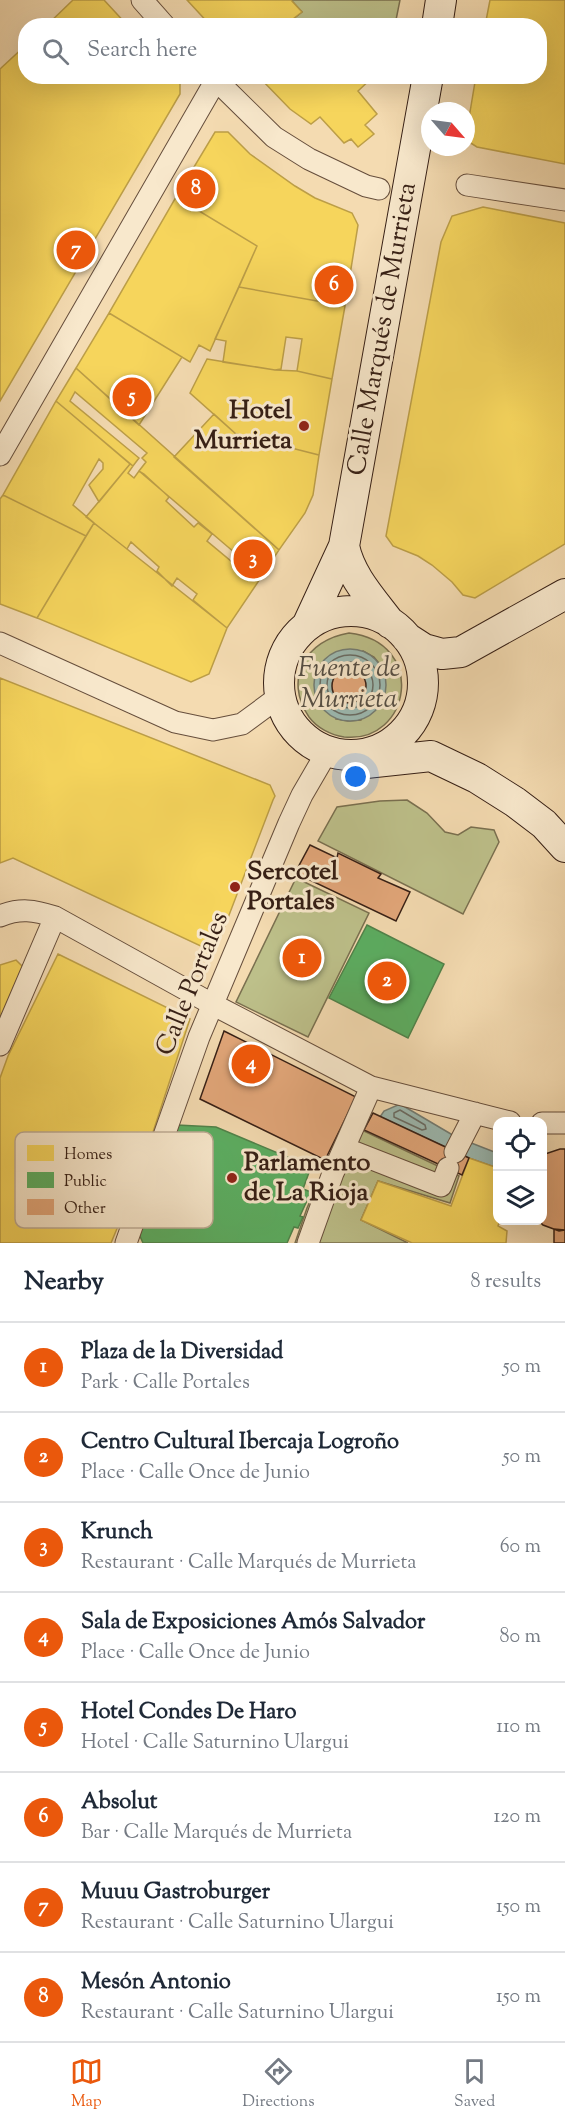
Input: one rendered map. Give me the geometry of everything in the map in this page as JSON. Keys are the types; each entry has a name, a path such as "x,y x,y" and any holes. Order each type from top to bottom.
{"main road":[{"path":"438,18 441,0"},
{"name":"Calle Marqués de Murrieta","path":"307,626 344,546 427,84"},
{"name":"Calle Marqués de Murrieta","path":"344,546 347,562 360,584 399,630"},
{"path":"565,594 461,652 442,654 424,649 399,630 363,612 349,611 322,616 295,637 281,665 278,680 283,709 296,731 305,740 354,762 368,764 431,756 477,778 515,802 544,824 565,848"},
{"path":"334,754 362,755 382,749 399,738 412,722 421,702 422,669 416,652 399,630"}],"street":[{"path":"142,0 158,18"},
{"path":"0,455 211,84"},
{"path":"220,84 274,137 309,159 366,186 379,189"},
{"path":"467,185 565,200"},
{"path":"0,643 175,722 213,730 242,724 280,696"},
{"name":"Calle Portales","path":"164,1132 212,1004 302,795 334,754"},
{"path":"0,916 13,911 31,910 55,917 212,1004 371,1087 493,1118"},
{"path":"0,1045 55,917"},
{"path":"308,1243 333,1173 371,1087"},
{"path":"344,1148 441,1186 475,1113"},
{"path":"547,1123 565,1123"},
{"name":"Calle Portales","path":"126,1243 131,1228"}],"green space":[{"path":"291,0 400,0 396,18 294,18 302,12"},
{"path":"349,633 374,640 391,654 400,672 401,691 396,710 384,725 367,735 344,737 329,733 312,721 301,703 298,689 303,663 321,644","holes":["363,651 374,657 382,667 361,720 336,719"]},
{"path":"407,800 427,813 445,832 458,835 471,827 494,830 499,842 463,914 318,841 337,807"},
{"path":"296,878 369,913 308,1037 236,1002"},
{"path":"345,1122 459,1176 450,1203 378,1181 361,1220 408,1243 295,1243 307,1208"}],"water":[{"name":"Fuente de Murrieta","path":"343,649 357,649 376,659 386,678 386,692 376,711 357,721 343,721 324,711 314,692 314,678 324,659"},
{"path":"400,1104 456,1137 493,1151 493,1167 380,1117 384,1111"}],"building: Homes":[{"path":"73,0 104,0 121,18 54,18"},
{"path":"187,0 291,0 302,12 294,18 204,18"},
{"path":"490,0 565,0 565,164 475,146 475,102 472,102 475,84 547,84 547,18 487,18"},
{"path":"18,52 18,84 180,84 180,94 0,401 0,69"},
{"path":"266,84 365,84 358,91 377,114 365,125 374,134 358,147 351,139 344,143 320,117 311,124 290,109"},
{"path":"215,132 228,132 250,154 295,186 315,198 352,213 358,225 345,306 239,287 257,246 176,197"},
{"path":"176,197 257,246 210,351 199,345 190,362 109,313"},
{"path":"483,207 565,223 565,544 475,598 463,595 432,565 418,556 393,546 386,536 441,242 452,216"},
{"path":"239,287 345,306 332,379 297,371 302,339 286,337 281,369 223,362 226,341 215,339"},
{"path":"109,313 182,357 139,425 76,368"},
{"path":"207,359 275,370 297,371 332,379 319,455 236,434 190,393"},
{"path":"76,368 279,550 262,576 139,471 146,462 142,458 147,453 75,392 70,401 139,458 133,466 56,401"},
{"path":"56,401 130,464 99,502 89,485 103,469 103,463 99,459 73,505 94,523 86,536 3,495"},
{"path":"214,414 236,434 319,455 313,495 305,513 279,550 174,457"},
{"path":"130,464 133,466 128,473 134,478 139,471 144,474 169,497 166,501 194,527 198,523 212,534 207,541 231,561 235,554 262,576 227,628 193,600 197,594 177,578 172,586 157,571 159,567 131,542 127,549 86,517"},
{"path":"3,495 86,536 37,618 0,604 0,499"},
{"path":"94,523 227,628 209,674 191,682 37,618"},
{"path":"0,678 270,785 275,796 218,944 207,949 13,858 0,863"},
{"path":"58,954 190,1019 153,1132 15,1132 15,1228 117,1228 111,1243 0,1243 0,1078 8,1056"},
{"path":"16,960 28,972 0,1027 0,965"},
{"path":"469,1158 493,1166 493,1225 498,1225 507,1231 506,1243 412,1243 361,1220 378,1181 451,1206"}],"building: Public":[{"path":"367,925 444,964 408,1038 329,998"},
{"name":"Parlamento de La Rioja","path":"177,1125 216,1127 311,1167 303,1189 311,1192 300,1216 303,1217 298,1228 294,1227 287,1243 143,1243 139,1234 141,1228 213,1228 213,1132 175,1132"}],"building: Other":[{"path":"349,669 361,674 366,686 361,698 349,703 337,698 332,686 337,674"},
{"path":"310,845 337,858 338,853 381,874 378,878 410,892 396,921 295,873"},
{"path":"224,1031 356,1097 325,1160 200,1099"},
{"path":"373,1113 469,1158 462,1175 364,1130"},
{"path":"565,1149 565,1230 559,1231 543,1225 547,1225 547,1153"},
{"path":"554,1229 565,1230 565,1243 554,1243"}],"place":[{"name":"Mesón Antonio","path":"196,189"},
{"name":"Muuu Gastroburger","path":"76,250"},
{"name":"Absolut","path":"334,285"},
{"name":"Hotel Condes De Haro","path":"132,397"},
{"name":"Hotel Murrieta","path":"304,426"},
{"name":"Krunch","path":"253,559"},
{"name":"Sercotel Portales","path":"235,887"},
{"name":"Plaza de la Diversidad","path":"302,958"},
{"name":"Centro Cultural Ibercaja Logroño","path":"387,981"},
{"name":"Sala de Exposiciones Amós Salvador","path":"251,1064"},
{"name":"Parlamento de La Rioja","path":"232,1178"}]}
